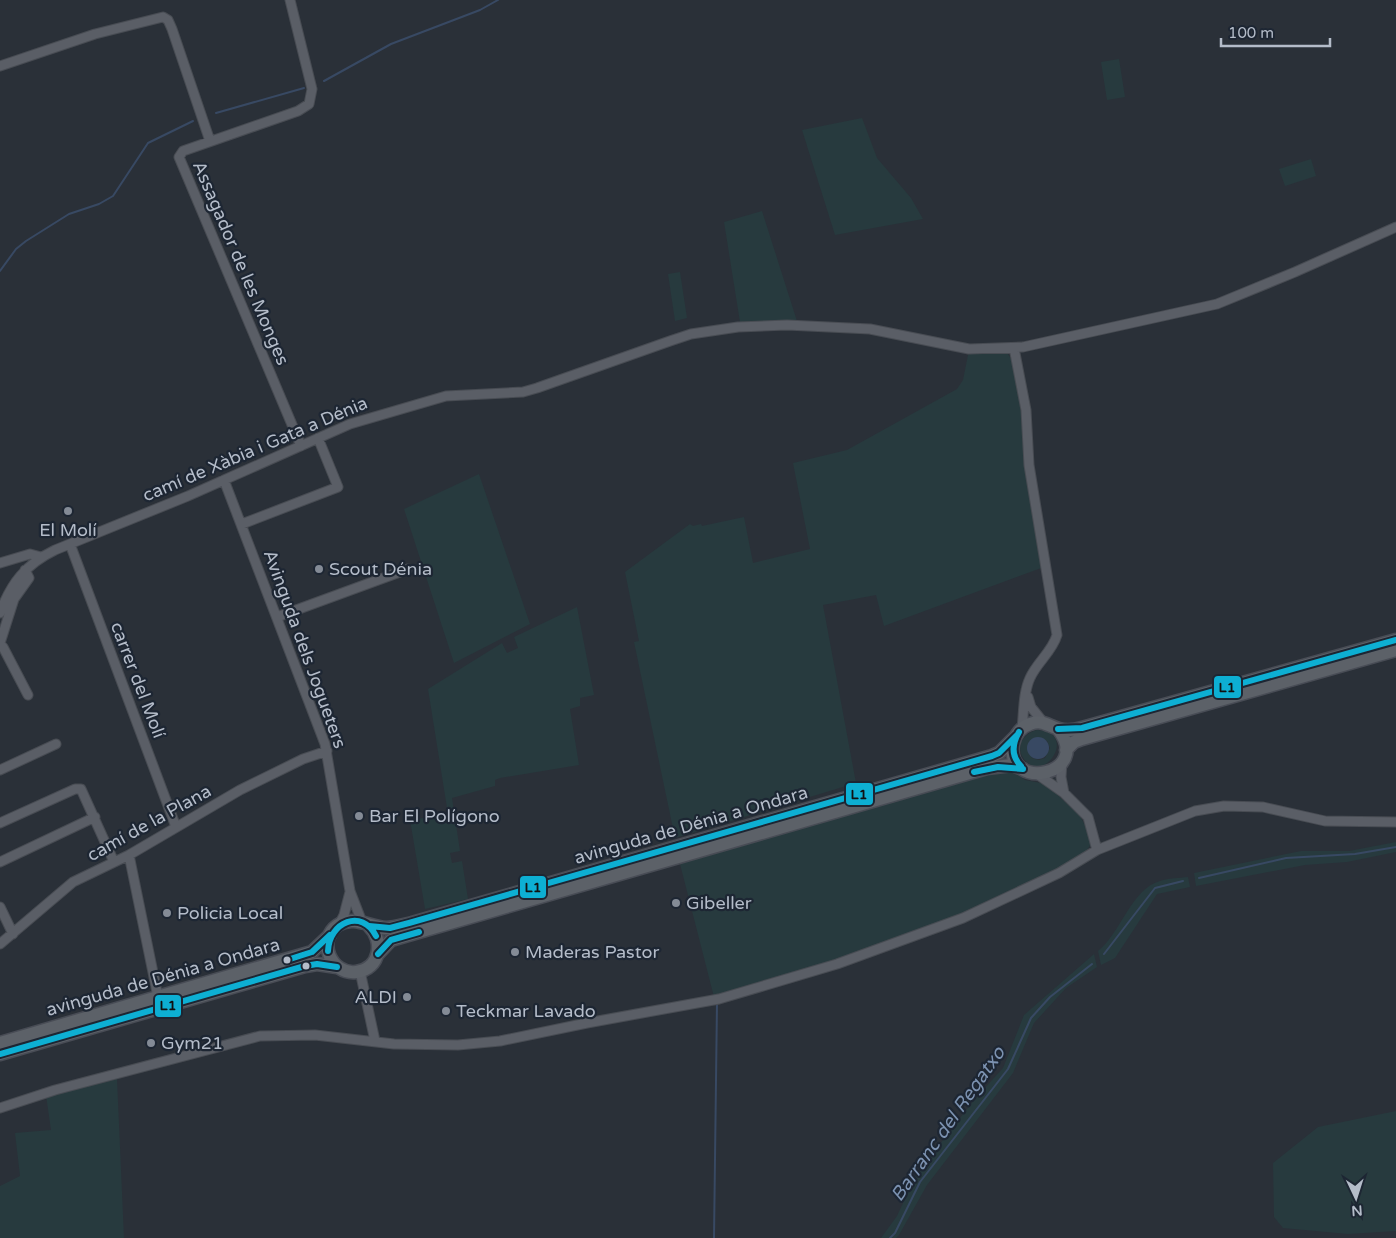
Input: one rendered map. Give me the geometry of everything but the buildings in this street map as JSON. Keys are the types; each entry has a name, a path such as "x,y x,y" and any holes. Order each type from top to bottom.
{"main road":[{"path":"1396,640 1086,727 1058,729 1043,722 1035,722 1019,732 1013,750 1014,757 1023,769 1037,774 1051,772 1074,742 1082,739 1396,650"},
{"path":"1058,729 1066,742 1064,756"},
{"name":"avinguda de Dénia a Ondara","path":"365,924 390,928 409,923 984,759 1000,753 1019,732"},
{"name":"avinguda de Dénia a Ondara","path":"378,954 391,940 978,771 1012,765 1023,769"},
{"path":"350,921 365,924 379,941 378,954 372,964 360,971 350,972 337,967 328,952 330,935 338,925 350,921"},
{"name":"avinguda de Dénia a Ondara","path":"0,1043 312,952 330,935"},
{"name":"avinguda de Dénia a Ondara","path":"0,1054 305,966 317,964 337,967"}],"street":[{"name":"Assagador de les Monges","path":"290,0 312,89 310,104 298,111 210,141 183,152 179,157 301,446"},
{"path":"0,66 95,34 163,17 168,20 172,29 210,141"},
{"name":"camí de Xàbia i Gata a Dénia","path":"0,613 7,594 25,570 41,557 224,480 350,424 446,396 523,392 670,340 691,334 738,327 788,325 870,328 968,349 1014,348 1057,341 1217,304 1303,269 1396,227"},
{"path":"1014,348 1026,410 1029,465 1057,635 1052,649 1030,676 1019,732"},
{"path":"242,524 338,487 318,438"},
{"name":"Avinguda dels Jogueters","path":"224,480 327,750 350,892 365,924"},
{"name":"carrer del Molí","path":"70,544 176,827"},
{"path":"0,563 30,554 41,557"},
{"path":"277,617 408,569"},
{"path":"25,570 29,578 14,599 0,644 28,695"},
{"path":"1026,690 1031,707 1043,722"},
{"path":"0,770 56,744"},
{"name":"camí de la Plana","path":"0,944 73,882 129,855 240,790 303,759 327,750"},
{"path":"1064,756 1061,777 1064,793"},
{"path":"1037,774 1064,793 1088,817 1097,850"},
{"path":"0,823 75,789 81,790 114,862"},
{"path":"0,1108 55,1090 260,1036 315,1034 434,1047 500,1041 719,999 837,964 956,921 1059,873 1097,850 1195,811 1224,806 1263,807 1325,821 1396,822"},
{"path":"0,862 95,817"},
{"path":"129,855 158,997"},
{"name":"Avinguda dels Jogueters","path":"338,925 344,915 350,892"},
{"path":"0,907 13,934"},
{"path":"360,971 375,1041"}],"green space":[{"path":"1119,59 1125,97 1107,100 1101,62"},
{"path":"862,118 877,158 911,198 923,219 835,235 802,130"},
{"path":"1311,159 1316,176 1285,186 1279,169"},
{"path":"762,211 797,321 740,322 724,222"},
{"path":"680,272 687,318 675,321 668,274"},
{"path":"972,353 1008,354 1014,364 1044,567 884,626 876,595 823,605 856,783 675,838 634,642 639,641 625,572 690,524 693,526 701,524 702,526 744,517 753,563 810,549 793,463 847,450 957,389 963,380 968,355"},
{"path":"479,474 530,624 454,663 404,509"},
{"path":"577,607 594,695 580,698 580,706 570,709 579,765 500,778 495,780 495,786 452,798 460,851 450,853 452,863 462,861 468,899 425,909 410,820 448,814 428,689 502,643 507,653 518,648 514,637"},
{"path":"1033,731 1050,733 1056,740 1057,748 1053,756 1047,763 1039,767 1030,765 1020,752 1021,743 1025,736","holes":["1038,737 1047,741 1050,748 1045,758 1039,760 1032,758 1029,742"]},
{"path":"994,772 1015,772 1025,780 1046,784 1080,816 1086,827 1091,844 1085,853 1061,868 963,916 833,962 714,997 680,864"},
{"path":"1396,842 1396,852 1347,862 1305,865 1196,886 1194,873 1301,851 1349,851"},
{"path":"1188,877 1190,887 1157,894 1115,958 1101,965 1098,951 1113,934 1141,893 1160,881"},
{"path":"1094,954 1097,967 1066,988 1034,1023 1013,1073 927,1185 899,1235 896,1238 881,1238 897,1216 916,1175 974,1100 1003,1068 1024,1015"},
{"path":"117,1079 124,1238 0,1238 0,1186 20,1176 15,1133 51,1130 46,1095"},
{"path":"1396,1111 1396,1231 1348,1234 1283,1228 1274,1217 1273,1163 1318,1127"}],"water":[{"path":"1034,737 1042,737 1049,744 1049,752 1042,759 1034,759 1027,752 1027,744"}],"waterway":[{"path":"324,81 391,44 480,10 498,0"},
{"path":"216,113 304,88"},
{"path":"0,271 16,249 26,241 69,214 99,204 113,196 148,143 193,121"},
{"name":"Barranc del Regatxo","path":"1199,878 1286,858 1355,854 1396,847"},
{"name":"Barranc del Regatxo","path":"1104,954 1155,888 1183,881"},
{"name":"Barranc del Regatxo","path":"890,1238 895,1233 920,1182 1008,1069 1031,1018 1050,997 1092,964"},
{"path":"714,1238 717,1002"}],"transit line":[{"name":"L1","path":"1058,729 1082,728 1396,640"},
{"name":"L1","path":"1019,732 1015,741 1014,754 1021,766"},
{"name":"L1","path":"369,926 390,928 409,923 992,756 999,753 1016,736"},
{"name":"L1","path":"974,772 998,767 1023,769"},
{"name":"L1","path":"328,951 334,932 347,922 363,922 370,927 376,936"},
{"name":"L1","path":"378,954 391,940 419,932"},
{"name":"L1","path":"287,960 312,952 330,935"},
{"name":"L1","path":"0,1054 305,966 317,964 337,967"}],"place":[{"name":"El Molí","path":"68,511"},
{"name":"Scout Dénia","path":"319,569"},
{"name":"Bar El Polígono","path":"359,816"},
{"name":"Gibeller","path":"676,903"},
{"name":"Policia Local","path":"167,913"},
{"name":"Maderas Pastor","path":"515,952"},
{"name":"ALDI","path":"407,997"},
{"name":"Teckmar Lavado","path":"446,1011"},
{"name":"Gym21","path":"151,1043"}]}
